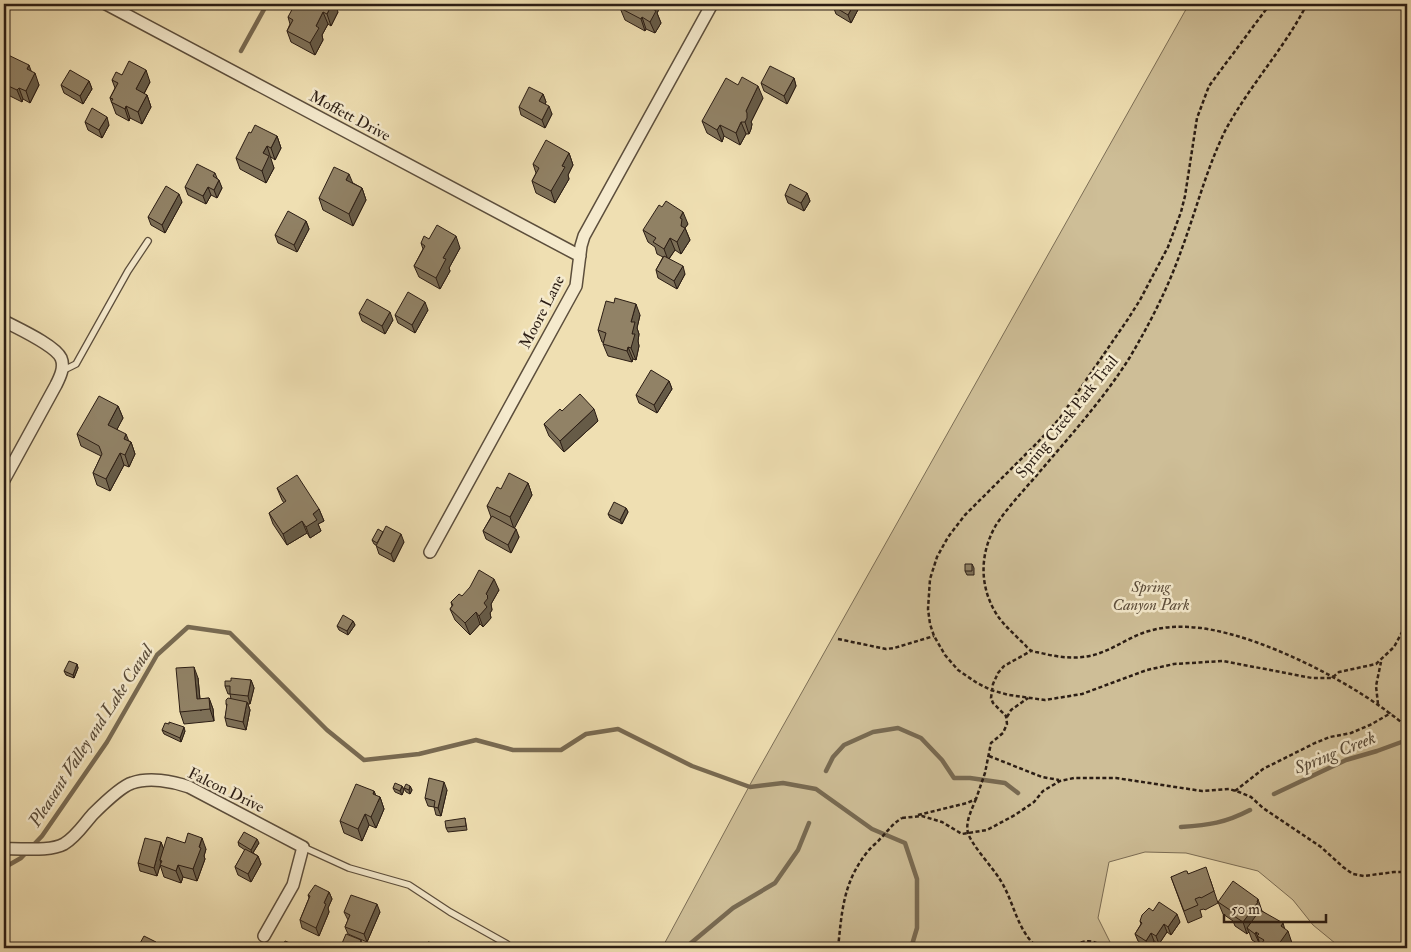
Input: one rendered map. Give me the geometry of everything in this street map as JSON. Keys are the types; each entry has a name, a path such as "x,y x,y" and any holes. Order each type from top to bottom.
{"street":[{"name":"Moffett Drive","path":"106,4 580,256"},
{"name":"Moore Lane","path":"430,552 576,286 584,236 712,4"},
{"path":"4,321 51,348 61,358 62,371 4,480"},
{"name":"Falcon Drive","path":"4,849 52,848 63,844 73,838 97,810 132,783 154,780 189,787 303,847"},
{"path":"264,936 293,884 303,847"}],"lane":[{"path":"62,371 76,364 128,271 148,241"},
{"path":"303,847 349,868 408,885 450,912 507,944"}],"path":[{"path":"1270,4 1209,86 1197,118 1181,212 1168,247 1140,300 1060,418 965,515 941,548 932,570 929,616 934,636 945,656 952,664 977,683 1009,695 1045,700 1082,694 1147,670 1174,664 1223,661 1312,678 1332,678 1339,672 1376,664 1394,647 1407,623"},
{"name":"Spring Creek Park Trail","path":"1031,651 1002,623 989,600 983,577 984,556 989,539 1001,517 1118,376 1140,339 1171,278 1182,250 1205,176 1226,131 1240,105 1298,22 1307,4"},
{"path":"1007,718 993,703 991,698 992,690 998,674 1004,666 1031,651 1061,657 1088,656 1107,650 1136,634 1175,626 1216,631 1257,643 1296,659 1378,704 1407,727"},
{"path":"838,639 886,649 934,636"},
{"path":"1378,704 1376,686 1381,660"},
{"path":"1029,698 1011,710 1007,718 1006,729 991,743 980,791 968,818 968,833 1000,880 1022,928 1038,948"},
{"path":"1235,791 1263,769 1330,737 1351,733 1370,726 1391,713"},
{"path":"989,756 1042,777 1060,781"},
{"path":"902,818 922,816 942,822 962,834 987,830 1034,802 1043,790 1060,781 1074,778 1116,778 1202,791 1229,789 1250,797 1321,848 1342,867 1353,874 1364,876 1407,872"},
{"path":"838,948 844,897 850,880 867,852 882,838 885,832 902,818 967,803 976,799"},
{"path":"1069,948 1080,942 1091,940 1105,948"}],"green space":[{"name":"Spring Canyon Park","path":"1189,4 1407,4 1407,948 1356,948 1351,945 1348,948 1341,948 1313,925 1293,900 1258,871 1186,853 1145,852 1109,862 1098,918 1113,948 662,948 752,781"}],"building":[{"path":"295,4 300,7 302,4 332,4 327,14 323,12 316,26 319,28 310,43 287,31 293,20 288,17"},
{"path":"623,4 652,4 650,7 656,11 650,22 620,8"},
{"path":"834,4 854,4 848,15 833,6"},
{"path":"4,53 29,65 27,69 35,73 26,91 19,88 17,90 4,84"},
{"path":"129,61 146,70 136,89 147,95 138,112 126,106 125,109 111,102 113,99 110,98 118,83 112,80 116,72 122,75"},
{"path":"770,66 794,78 784,96 761,83"},
{"path":"70,70 89,81 80,96 61,85"},
{"path":"742,77 758,86 746,111 747,118 745,122 741,122 736,133 720,125 717,130 702,121 726,78 738,85"},
{"path":"529,87 543,94 539,101 549,106 542,120 519,107"},
{"path":"92,108 107,117 99,130 85,122"},
{"path":"255,125 277,136 271,148 267,146 263,153 269,156 262,171 236,158 249,132 251,133"},
{"path":"546,140 569,153 562,166 565,167 551,191 532,181 539,168 533,164"},
{"path":"197,164 215,173 213,176 219,180 214,190 208,187 203,196 185,187"},
{"path":"334,167 349,174 346,180 362,188 349,214 319,198"},
{"path":"790,184 807,193 801,203 785,195"},
{"path":"166,186 179,194 162,225 148,217"},
{"path":"666,201 683,212 680,218 682,219 681,226 685,228 677,242 670,238 664,249 653,242 656,238 643,230 659,205 662,207"},
{"path":"288,211 306,221 294,245 275,235"},
{"path":"437,225 456,236 443,258 446,259 436,278 414,266 425,246 421,243 424,236 429,239"},
{"path":"664,256 683,266 674,281 656,270"},
{"path":"408,292 425,302 412,325 395,315"},
{"path":"615,298 636,304 631,322 635,322 632,334 635,334 631,348 628,347 627,351 603,344 606,333 598,330 606,301 614,303"},
{"path":"367,299 390,312 382,326 359,313"},
{"path":"651,370 669,381 654,405 636,395"},
{"path":"580,394 594,409 560,441 544,424 560,409 562,411"},
{"path":"99,396 118,406 108,425 126,434 124,439 131,442 125,455 120,453 106,479 93,473 102,454 99,446 77,434"},
{"path":"509,473 528,483 510,517 487,506 497,487 501,489"},
{"path":"297,475 319,509 313,514 317,520 306,527 302,521 283,534 269,513 286,501 277,488"},
{"path":"614,502 626,508 620,520 608,514"},
{"path":"492,516 516,529 508,545 483,531"},
{"path":"386,526 401,534 391,554 376,546"},
{"path":"378,529 383,532 377,543 372,540"},
{"path":"965,564 972,564 972,571 965,571"},
{"path":"479,570 494,579 486,594 488,598 484,603 487,607 479,616 476,612 465,623 450,609 453,605 451,602 459,594 462,596 470,587"},
{"path":"343,615 353,621 347,631 337,626"},
{"path":"69,661 77,664 73,675 64,671"},
{"path":"194,667 197,699 209,698 210,709 180,712 176,668"},
{"path":"231,678 251,680 248,696 230,694 230,686 225,686 225,681 231,681"},
{"path":"228,698 247,702 243,722 225,718 226,700"},
{"path":"169,722 184,727 180,738 162,730 165,723 169,724"},
{"path":"429,778 444,782 438,808 434,807 435,801 425,798"},
{"path":"395,783 402,786 400,791 393,788"},
{"path":"356,784 374,791 373,794 380,797 371,817 365,814 358,829 340,821"},
{"path":"406,784 410,786 409,790 404,788"},
{"path":"465,818 466,826 446,828 445,821"},
{"path":"244,832 257,839 251,850 238,842"},
{"path":"188,833 202,838 199,847 201,848 193,869 178,865 176,871 160,865 167,837 185,843"},
{"path":"145,838 161,842 154,868 138,863"},
{"path":"245,849 258,856 248,874 235,867"},
{"path":"1206,867 1214,891 1195,899 1198,905 1184,911 1171,877 1185,871 1188,874"},
{"path":"1233,881 1258,899 1258,902 1243,922 1231,914 1233,912 1218,902"},
{"path":"315,885 329,892 316,928 300,920 310,896 308,895"},
{"path":"351,895 377,904 364,934 345,927 350,915 344,912"},
{"path":"1159,902 1177,914 1168,927 1164,924 1156,936 1151,933 1146,941 1135,934 1142,923 1140,921 1142,915 1149,908 1153,911"},
{"path":"1260,910 1283,923 1281,926 1288,931 1276,948 1260,946 1264,940 1257,936 1259,934 1256,932 1255,934 1247,928"},
{"path":"346,934 361,940 358,948 340,948"},
{"path":"144,936 156,942 152,948 145,948 139,945"},
{"path":"285,941 302,948 282,948"},
{"path":"428,942 452,947 452,944 475,948 427,948"},
{"path":"1300,944 1307,948 1297,948"}],"waterway":[{"path":"241,51 267,4"},
{"name":"Pleasant Valley and Lake Canal","path":"4,866 21,858 42,836 107,742 157,655 188,627 230,633 327,730 364,760 419,754 476,740 513,750 561,750 586,734 618,729 692,766 750,787 783,783 816,789 872,829 905,843 917,879 917,928 911,948"},
{"name":"Spring Creek","path":"826,771 833,757 844,745 873,732 898,728 921,738 942,760 954,778 970,778 1005,783 1018,793"},
{"name":"Spring Creek","path":"1274,794 1346,760 1407,740"},
{"name":"Spring Creek","path":"1181,827 1217,823 1250,810"},
{"name":"Spring Creek","path":"685,948 733,908 775,883 798,850 809,823"}]}
